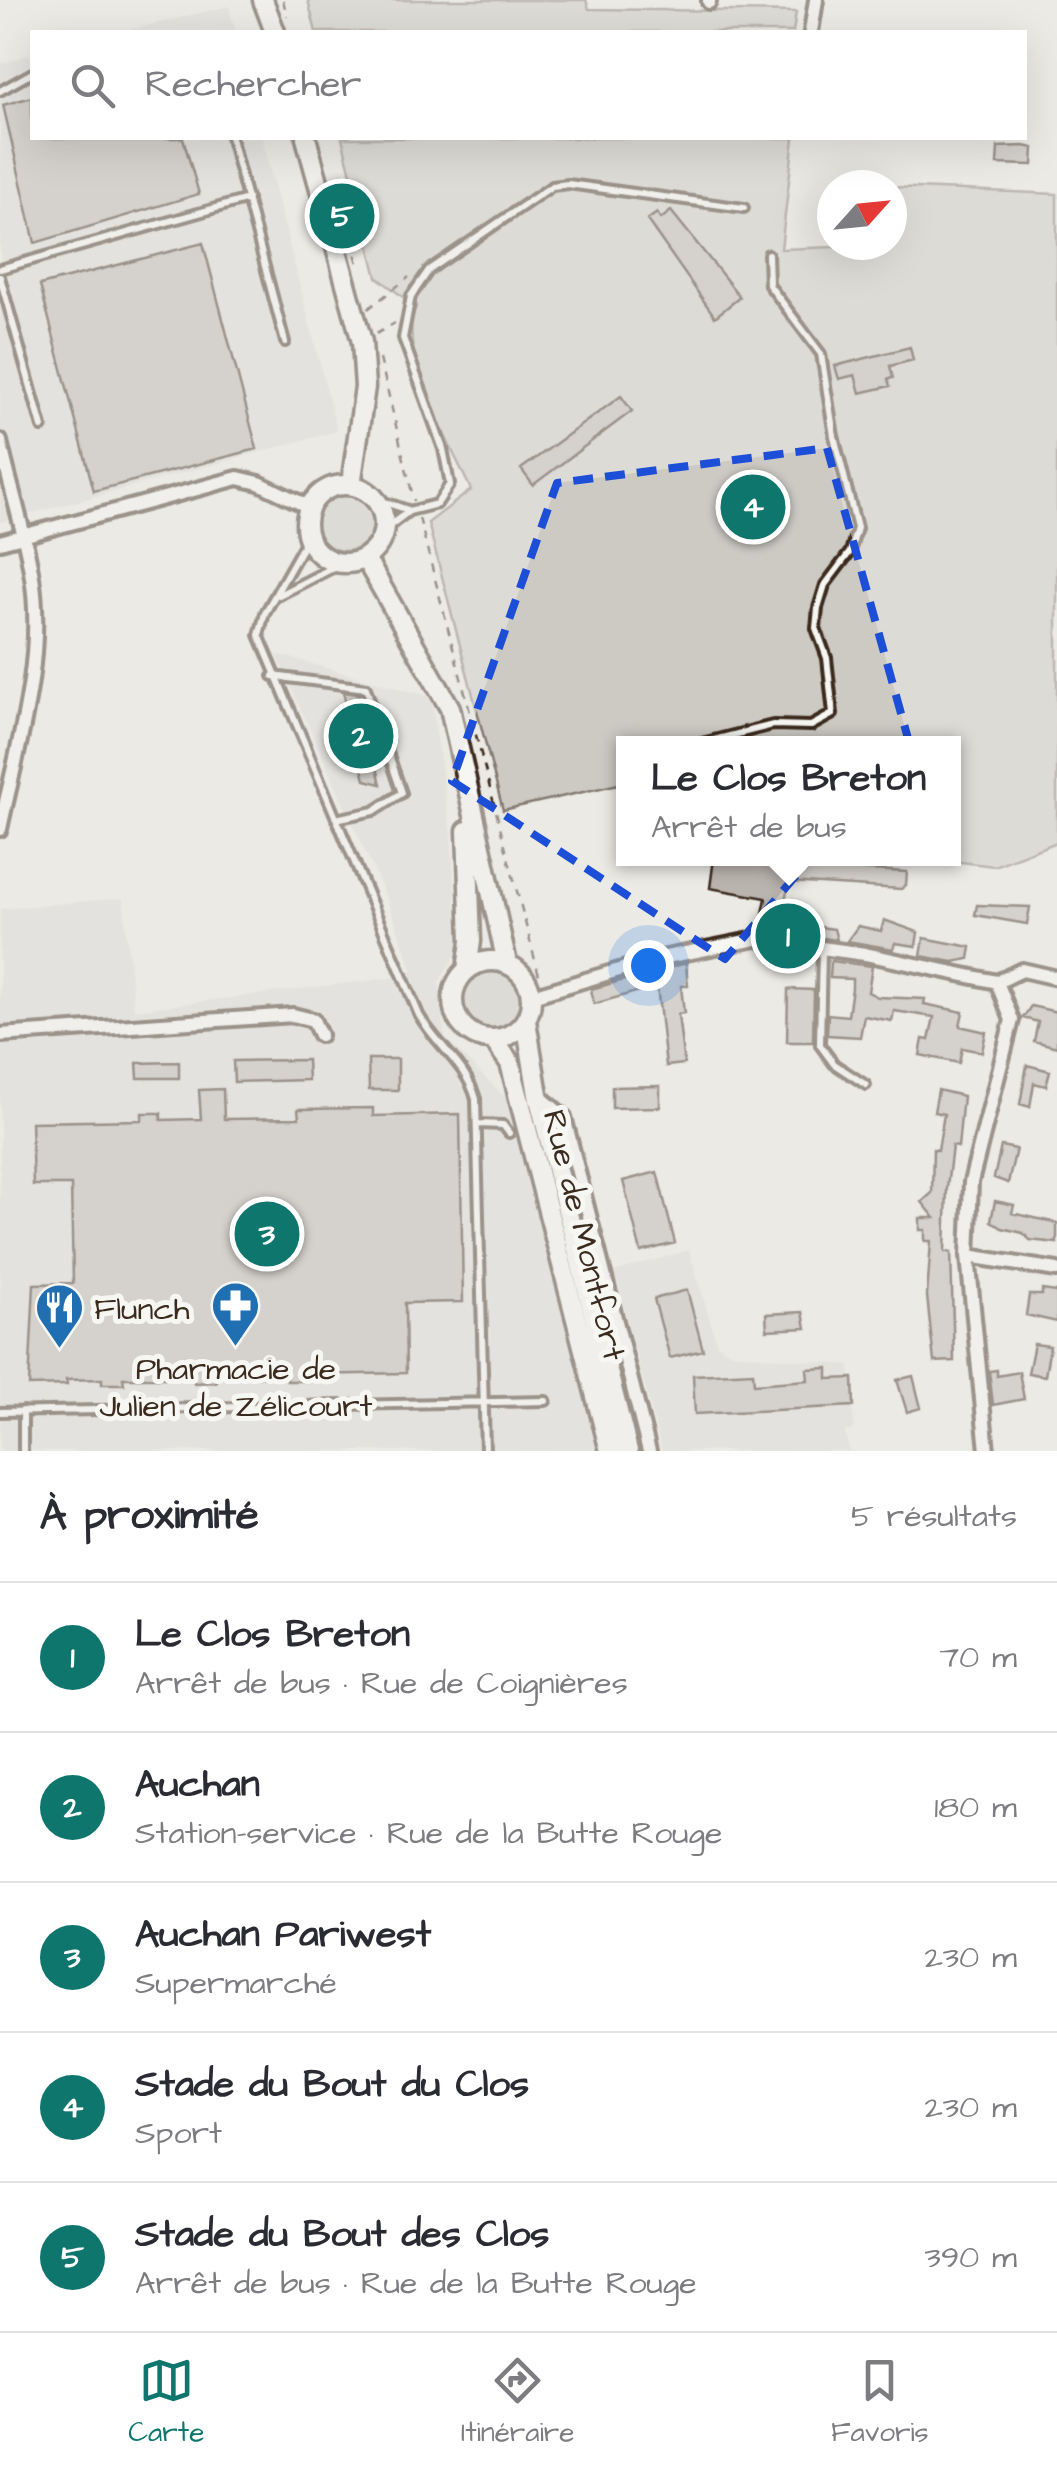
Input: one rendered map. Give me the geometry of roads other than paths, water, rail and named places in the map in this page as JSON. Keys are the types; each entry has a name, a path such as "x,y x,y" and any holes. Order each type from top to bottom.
{"street":[{"path":"263,0 280,27"},
{"path":"271,0 280,27"},
{"path":"811,30 816,0"},
{"path":"307,140 362,342 365,387 351,485"},
{"path":"0,442 4,476 24,536 32,580 34,651 0,830"},
{"path":"0,542 238,478 259,482 310,507"},
{"path":"351,485 376,500 384,530 365,558 342,563 320,553 308,537 310,507 326,489 351,485"},
{"path":"365,558 450,708 507,963"},
{"path":"465,780 471,941 467,970 454,990 456,1014 470,1032 493,1039 517,1031 538,994 656,958 756,938 997,982 1022,970 1057,978"},
{"path":"467,970 482,962 507,963 538,994"},
{"path":"987,1451 968,1256 971,1182 1012,1020 997,982"},
{"path":"0,1034 293,1015 313,1020 320,1035"},
{"name":"Rue de Montfort","path":"526,1021 538,1095 628,1451"},
{"name":"Rue de Montfort","path":"493,1039 510,1063 610,1451"},
{"name":"Rue de Montfort","path":"538,1095 564,1117 649,1451"},
{"path":"968,1256 1057,1270"}],"lane":[{"path":"0,92 30,74"},
{"path":"232,140 285,342"},
{"path":"384,530 412,510 438,504 450,484 443,448 403,338 405,316 429,270 552,186 568,184 744,208"},
{"path":"0,269 248,199"},
{"path":"730,736 773,725 811,726 833,714 827,658 816,628 818,608 825,586 850,552 857,528 834,436 822,354 769,285 768,254"},
{"path":"0,277 42,427"},
{"path":"376,500 412,510"},
{"path":"308,537 265,613 259,635 273,676 340,818 419,1015 471,1080 479,1124 485,1451"},
{"path":"278,596 342,563"},
{"path":"273,676 366,688 402,792 374,811 340,818"},
{"path":"822,948 820,1045 834,1064 866,1085"},
{"path":"479,1124 503,1125 510,1133"},
{"path":"0,1412 546,1401"},
{"path":"23,1411 23,1451"}],"place":[{"name":"Stade du Bout des Clos","path":"342,216"},
{"name":"Stade du Bout du Clos","path":"753,507"},
{"name":"Auchan","path":"361,736"},
{"name":"Le Clos Breton","path":"788,936"},
{"name":"Auchan Pariwest","path":"267,1234"},
{"name":"Pharmacie de Julien de Zélicourt","path":"236,1348"},
{"name":"Flunch","path":"59,1350"}]}
